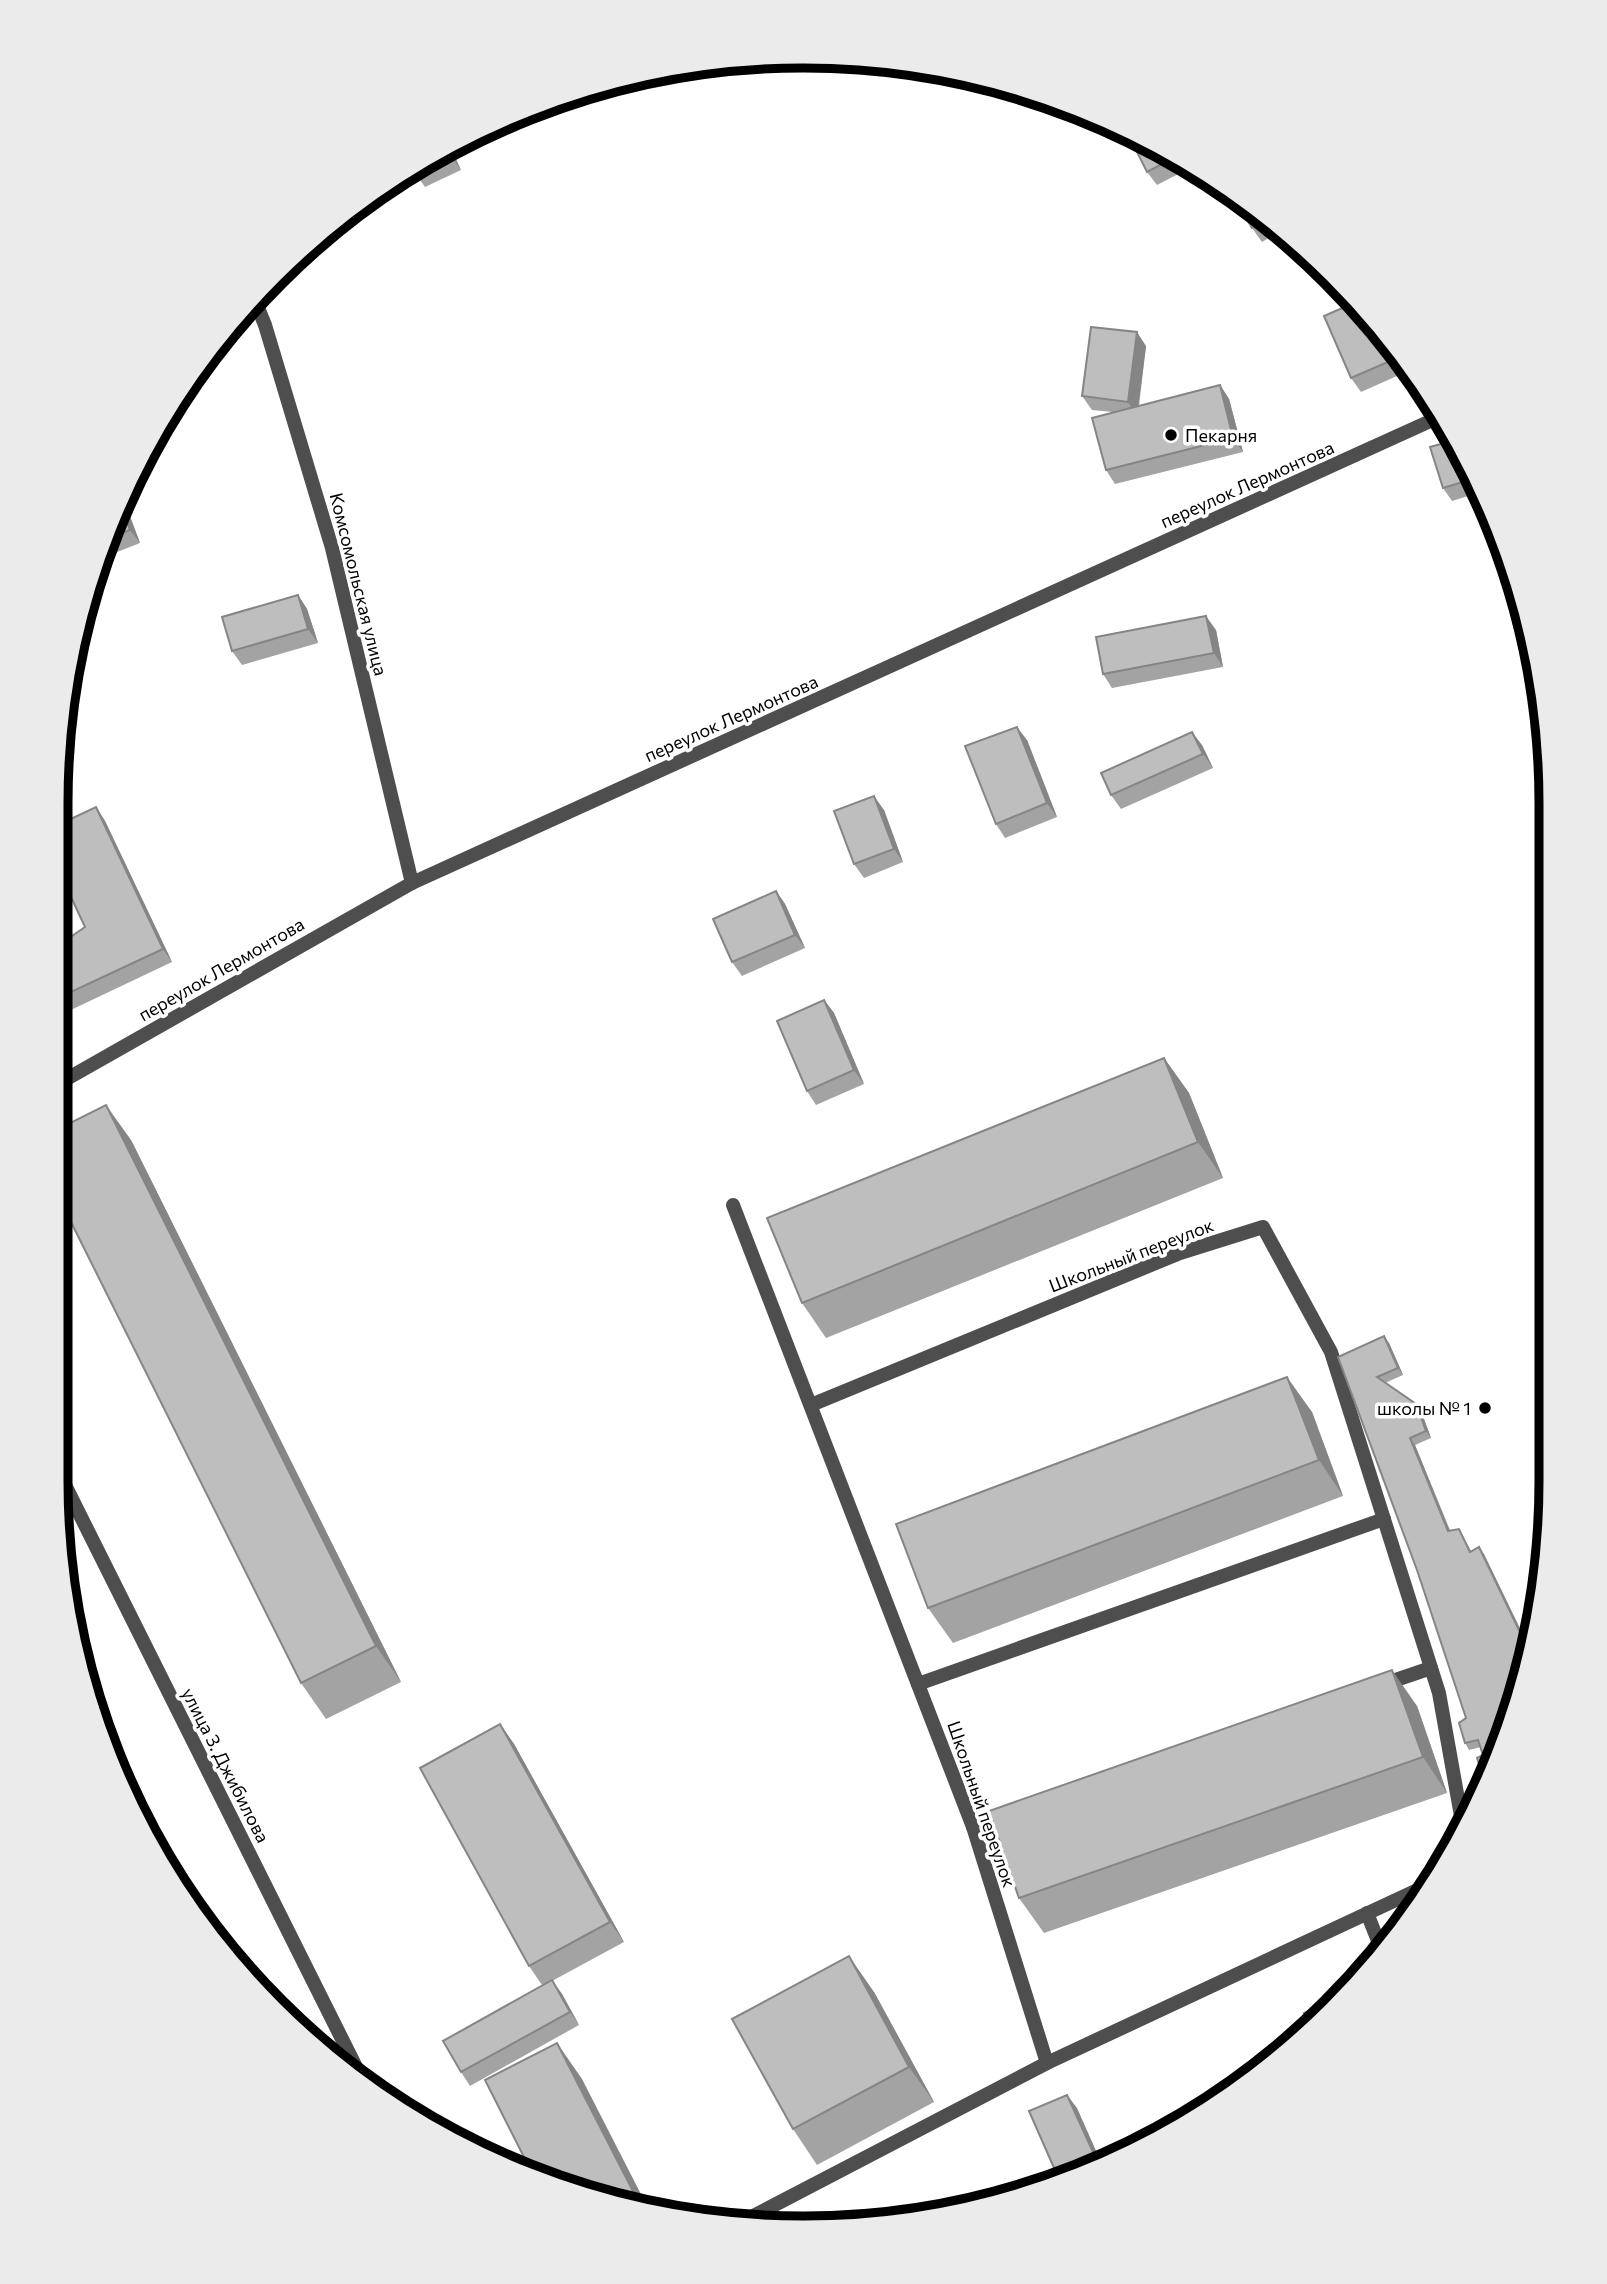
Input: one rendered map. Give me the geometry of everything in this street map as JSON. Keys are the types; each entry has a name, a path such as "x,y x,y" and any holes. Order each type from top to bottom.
{"street":[{"name":"Комсомольская улица","path":"259,310 332,548 412,883"},
{"name":"переулок Лермонтова","path":"68,1078 412,883 1431,421"},
{"name":"Школьный переулок","path":"733,1205 973,1827 1047,2063"},
{"name":"Школьный переулок","path":"811,1405 1180,1253 1263,1227 1331,1352 1439,1693 1460,1811"},
{"name":"улица З. Джибилова","path":"68,1492 353,2062"},
{"path":"918,1684 1384,1520"},
{"path":"1365,1691 1431,1668"},
{"path":"973,1827 1025,1809"},
{"path":"757,2214 1047,2063 1413,1892"},
{"path":"1367,1913 1377,1939"}],"building":[{"path":"1135,147 1164,163 1147,172"},
{"path":"1244,215 1257,225 1252,228"},
{"path":"1345,307 1390,361 1351,378 1324,316"},
{"path":"1091,327 1137,332 1128,402 1082,396"},
{"path":"1220,385 1233,438 1106,470 1092,418"},
{"path":"1444,443 1465,481 1443,488 1430,447"},
{"path":"126,518 130,530 119,534"},
{"path":"298,595 308,629 232,651 222,617"},
{"path":"1206,616 1214,653 1103,674 1096,637"},
{"path":"1017,727 1047,803 996,824 965,746"},
{"path":"1192,732 1203,754 1111,795 1101,773"},
{"path":"874,796 894,849 854,864 834,811"},
{"path":"96,807 163,949 68,993 68,939 85,927 68,891 68,820"},
{"path":"776,891 795,935 732,962 713,919"},
{"path":"824,1000 854,1070 807,1091 777,1021"},
{"path":"1164,1058 1198,1142 802,1303 767,1218"},
{"path":"106,1105 376,1646 301,1683 68,1216 68,1124"},
{"path":"1384,1336 1398,1368 1377,1377 1416,1404 1426,1431 1410,1438 1448,1531 1459,1529 1470,1552 1479,1547 1522,1637 1500,1717 1480,1768 1477,1758 1483,1755 1478,1740 1465,1743 1459,1723 1466,1718 1417,1570 1338,1357"},
{"path":"1287,1377 1319,1460 928,1608 896,1524"},
{"path":"1392,1670 1423,1757 1019,1898 989,1811"},
{"path":"500,1724 610,1922 529,1966 420,1768"},
{"path":"849,1956 909,2067 793,2129 732,2019"},
{"path":"552,1980 570,2012 461,2072 443,2041"},
{"path":"557,2043 636,2196 567,2177 526,2162 485,2080"},
{"path":"1067,2095 1095,2156 1055,2171 1029,2111"}],"place":[{"name":"Пекарня","path":"1171,435"},
{"name":"школы № 1","path":"1485,1408"}]}
